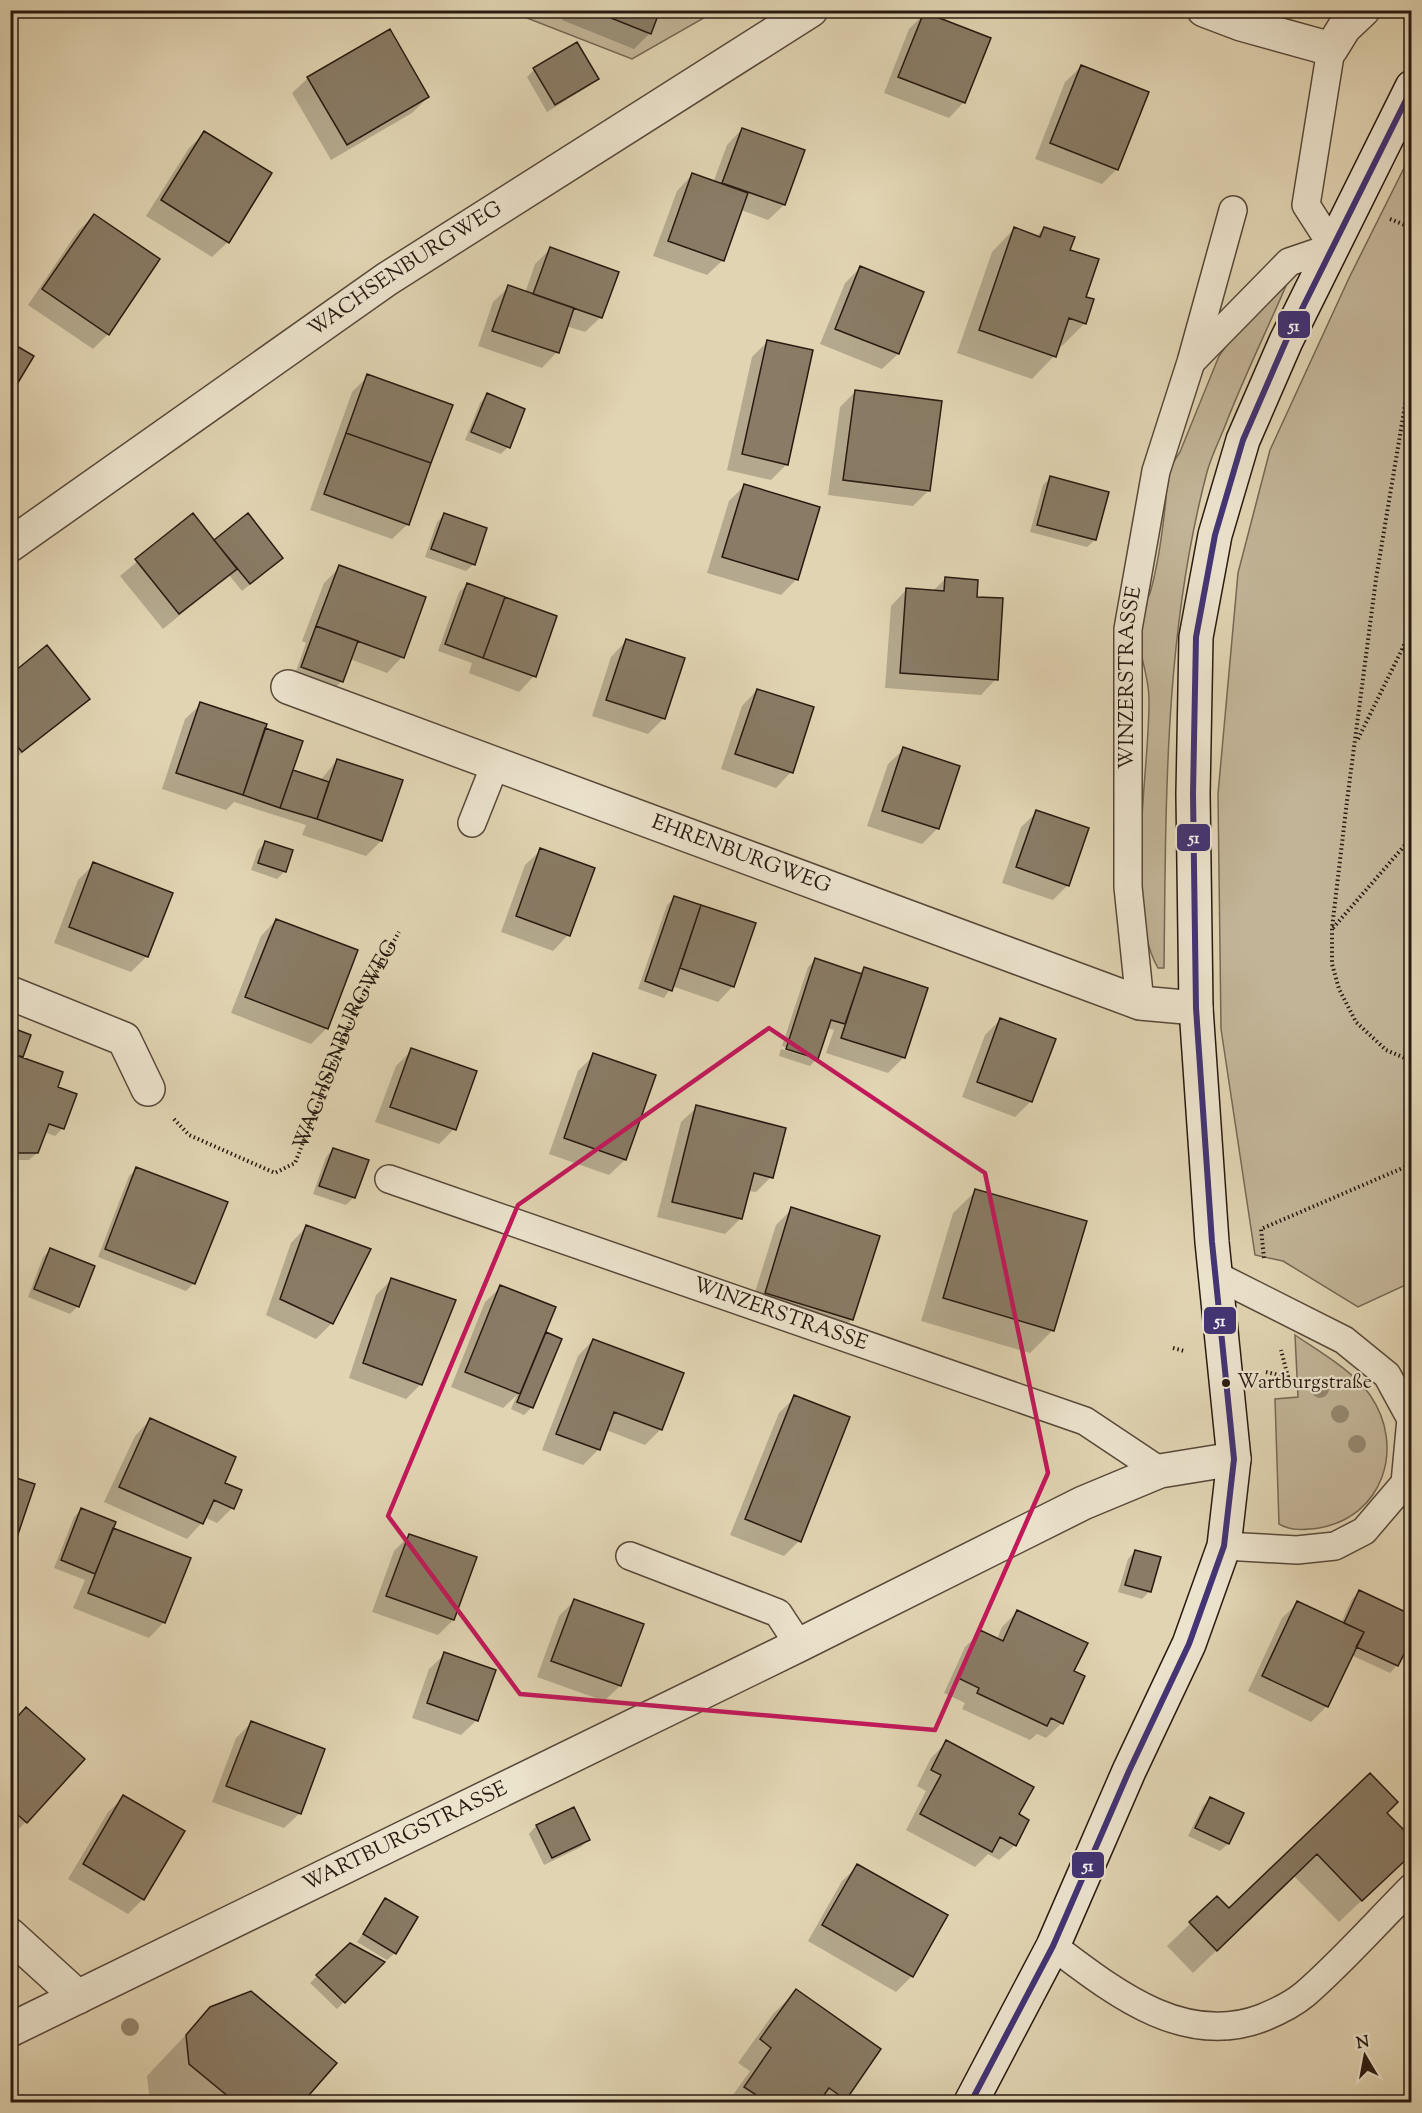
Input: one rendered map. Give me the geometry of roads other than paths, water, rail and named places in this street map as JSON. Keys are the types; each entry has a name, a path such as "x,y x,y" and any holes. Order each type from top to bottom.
{"street":[{"name":"WACHSENBURGWEG","path":"10,545 387,279 811,10"},
{"path":"1204,10 1241,24 1331,49 1344,28 1363,10"},
{"path":"971,2103 1053,1946 1129,1771 1189,1644 1224,1546 1234,1459 1215,1275 1196,1008 1193,794 1196,637 1215,535 1243,440 1286,341 1412,87"},
{"name":"EHRENBURGWEG","path":"288,687 1140,1003 1196,1008"},
{"path":"10,993 124,1039 148,1089"},
{"name":"WARTBURGSTRASSE","path":"10,2030 799,1645 1083,1503 1160,1471 1234,1459"},
{"path":"10,1935 78,1997"}],"lane":[{"path":"1331,49 1306,205 1333,247"},
{"name":"WINZERSTRASSE","path":"1140,1003 1128,887 1128,629 1156,471 1191,362 1233,210"},
{"name":"WINZERSTRASSE","path":"1191,362 1288,262 1333,247"},
{"path":"472,823 495,765"},
{"name":"WINZERSTRASSE","path":"389,1179 1085,1421 1160,1471"},
{"path":"1215,1275 1344,1340 1387,1375 1411,1419 1405,1483 1364,1531 1335,1546 1297,1550 1224,1546"},
{"path":"630,1556 778,1613 799,1645"},
{"path":"1053,1946 1094,1977 1161,2016 1186,2024 1216,2028 1246,2024 1276,2012 1304,1995 1412,1887"}],"place":[{"name":"Wartburgstraße","path":"1226,1383"}]}
